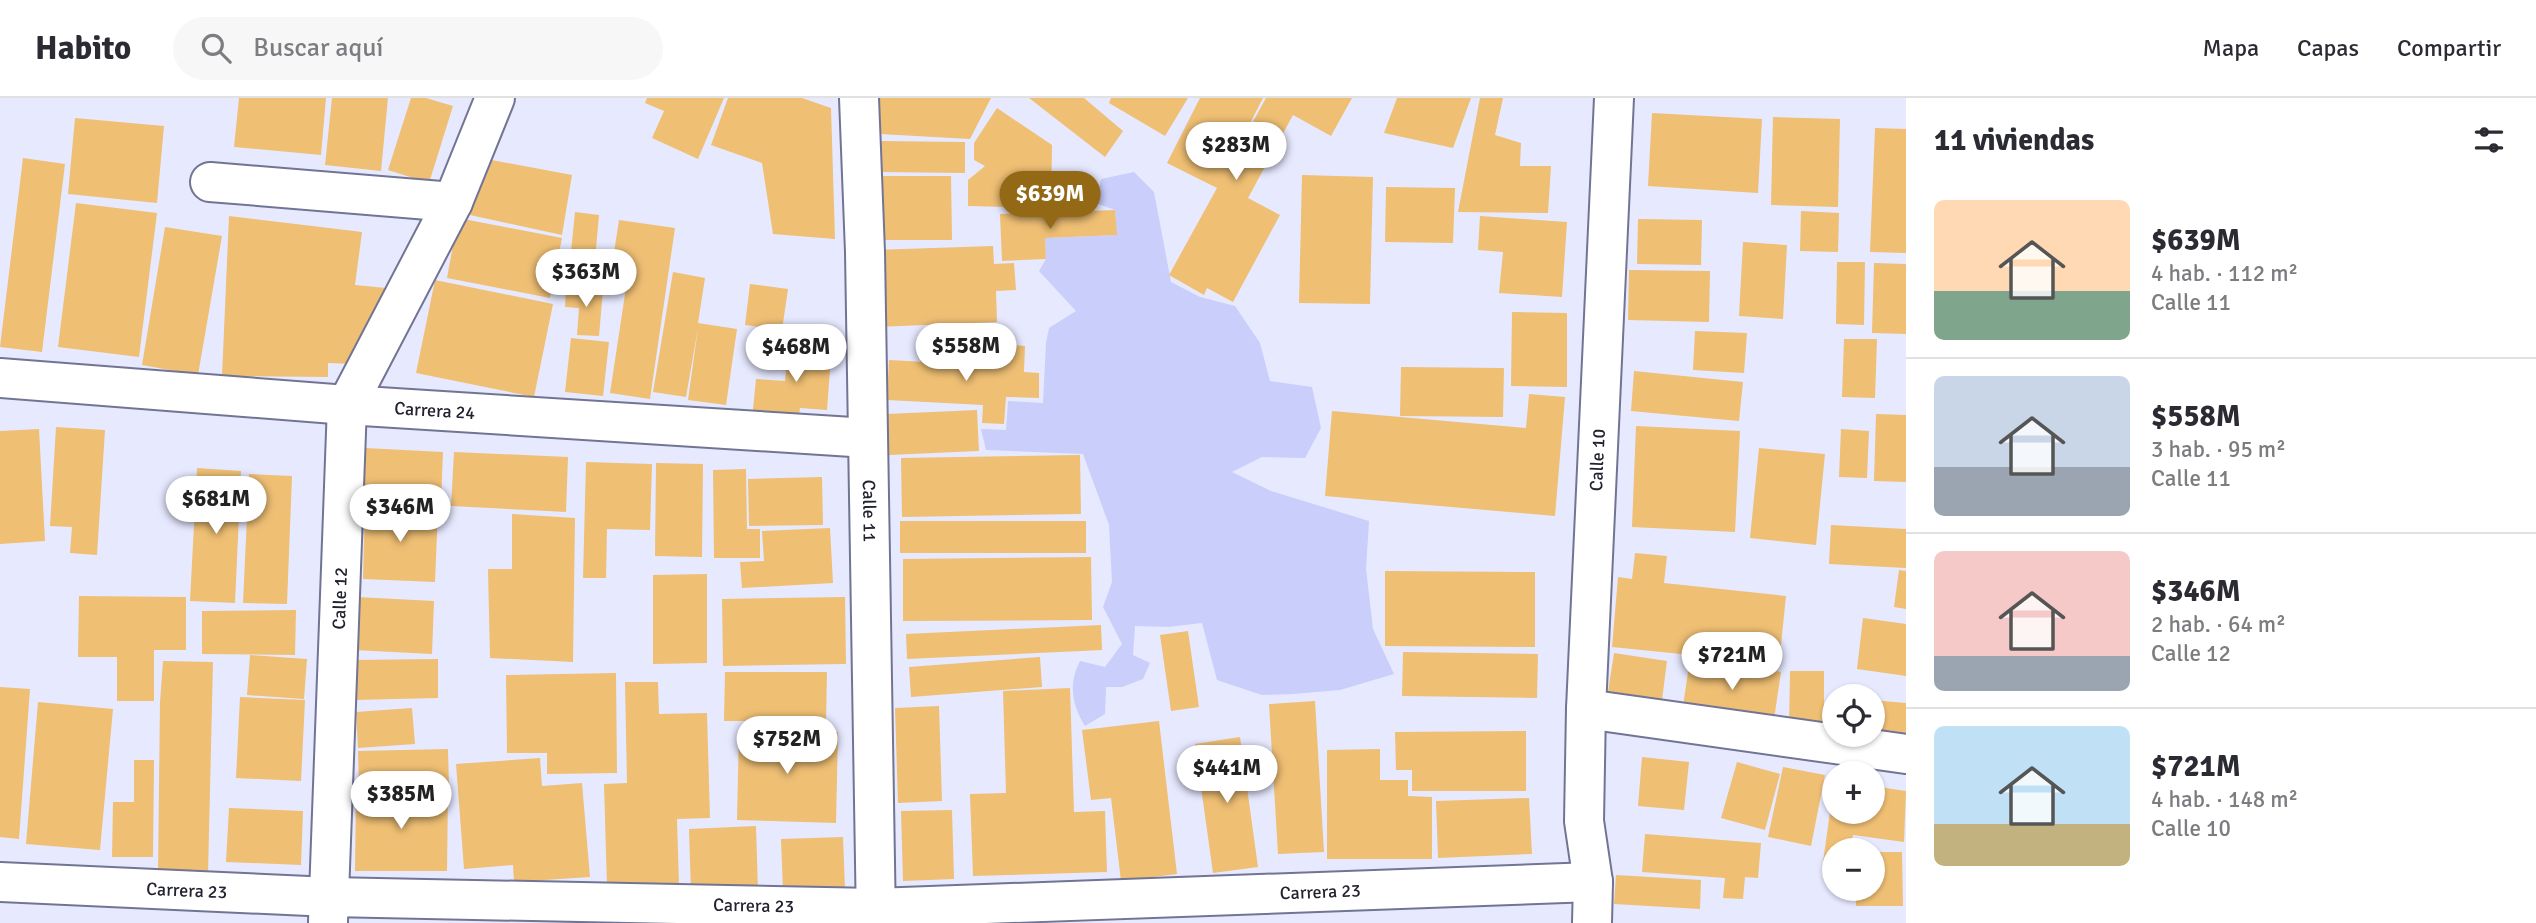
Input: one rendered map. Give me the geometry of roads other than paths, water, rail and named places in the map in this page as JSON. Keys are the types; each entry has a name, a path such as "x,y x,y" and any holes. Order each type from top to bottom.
{"street":[{"name":"Calle 12","path":"329,910 347,405 453,202 495,98"},
{"name":"Calle 10","path":"1566,923 1580,884 1584,821 1586,709 1614,98"},
{"name":"Calle 11","path":"855,100 865,252 875,915"},
{"path":"210,182 453,202"},
{"name":"Carrera 24","path":"0,378 347,405 868,438"},
{"path":"1586,709 1906,754"},
{"name":"Carrera 23","path":"0,882 329,910 875,915 1580,884"},
{"name":"Calle 10","path":"1580,884 1592,923"}]}
